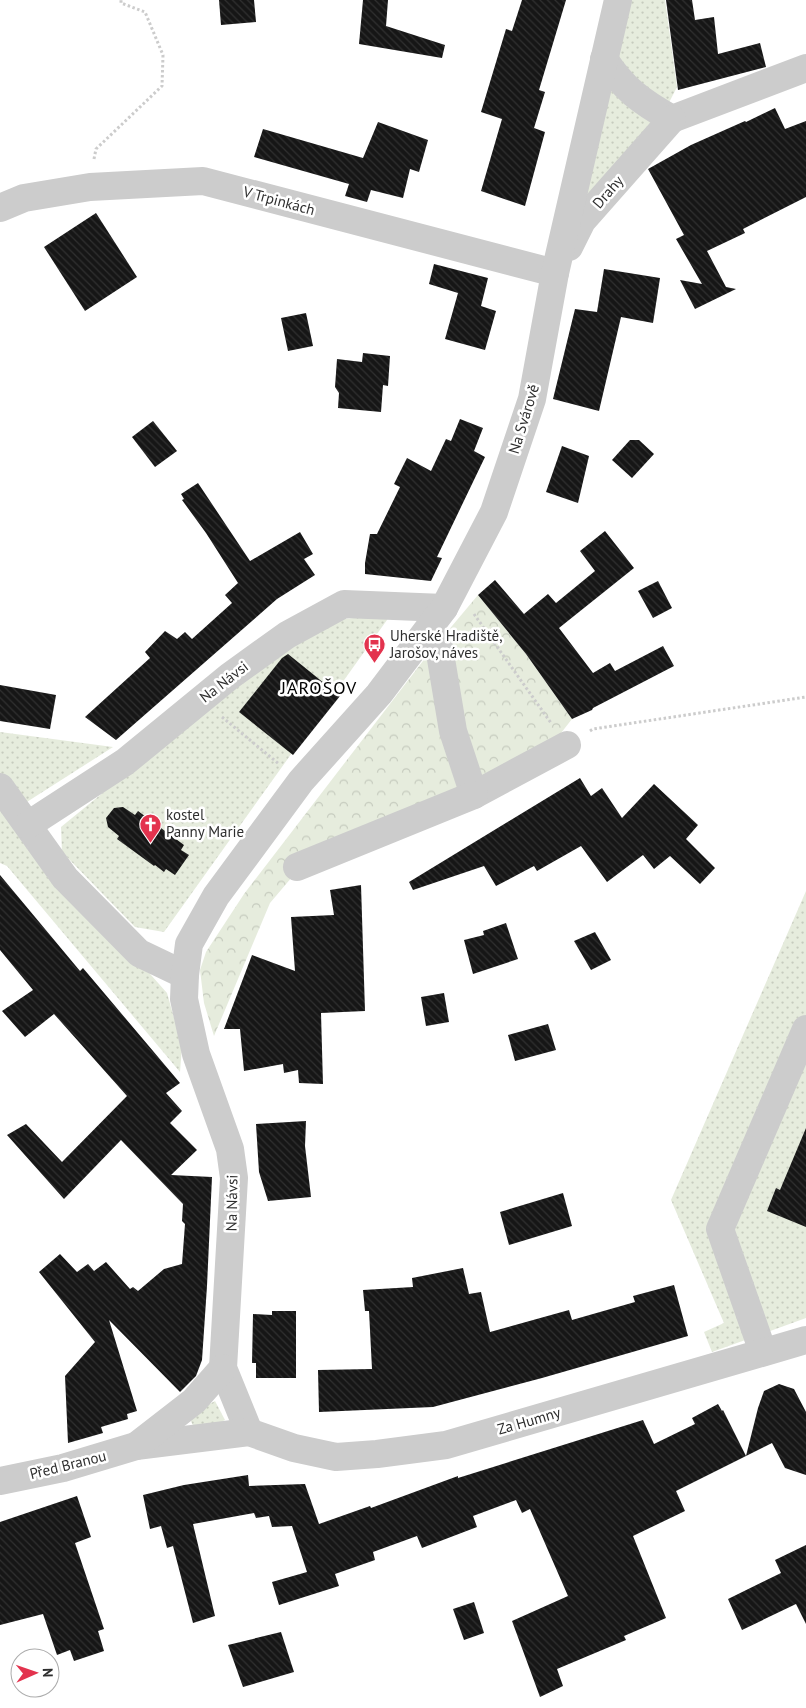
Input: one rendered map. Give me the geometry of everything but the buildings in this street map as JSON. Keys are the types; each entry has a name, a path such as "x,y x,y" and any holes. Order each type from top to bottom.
{"street":[{"name":"Na Svárově","path":"301,781 379,694 437,617 494,512 532,399 555,272 618,0"},
{"path":"604,60 618,81 637,98 672,119"},
{"name":"Drahy","path":"555,272 582,221 672,119 806,68"},
{"name":"V Trpinkách","path":"0,208 24,198 90,186 203,181 555,272"},
{"name":"Na Návsi","path":"28,825 125,762 230,676 287,635 344,604 437,617"},
{"path":"437,617 438,641 453,731 474,795"},
{"path":"297,867 474,795 567,745"},
{"name":"Na Návsi","path":"249,1432 223,1368 234,1178 230,1149 196,1054 184,1000 185,975 188,944 216,896 301,781"},
{"path":"0,787 66,878 139,953 185,975"},
{"path":"763,1352 720,1229 806,1029"},
{"name":"Za Humny","path":"249,1432 294,1448 336,1457 446,1445 806,1340"},
{"name":"Před Branou","path":"136,1446 194,1401 223,1368"},
{"name":"Před Branou","path":"0,1481 63,1468 136,1446 249,1432"}],"path":[{"path":"90,186 96,149 162,86 163,55 145,12 121,3 121,0"},
{"path":"472,612 567,745 592,729 806,697"},
{"path":"201,700 301,781"}],"green space":[{"path":"631,0 665,0 677,87 656,128 582,207"},
{"path":"478,595 526,654 572,719 554,742 309,857 270,903 214,1036 204,1003 200,970 206,952 244,894 426,657"},
{"path":"397,606 164,932 135,927 62,852 61,827 312,622 364,617"},
{"path":"0,732 113,747 8,814 167,993 182,1046 180,1072 7,866 0,863"},
{"path":"806,891 806,1318 712,1352 704,1332 724,1323 671,1200"},
{"path":"215,1401 225,1420 205,1430 195,1430 191,1421 195,1412"}],"place":[{"name":"Uherské Hradiště, Jarošov, náves","path":"374,664"},
{"name":"kostel Panny Marie","path":"150,843"}],"district":[{"name":"JAROŠOV","path":"319,688"}]}
